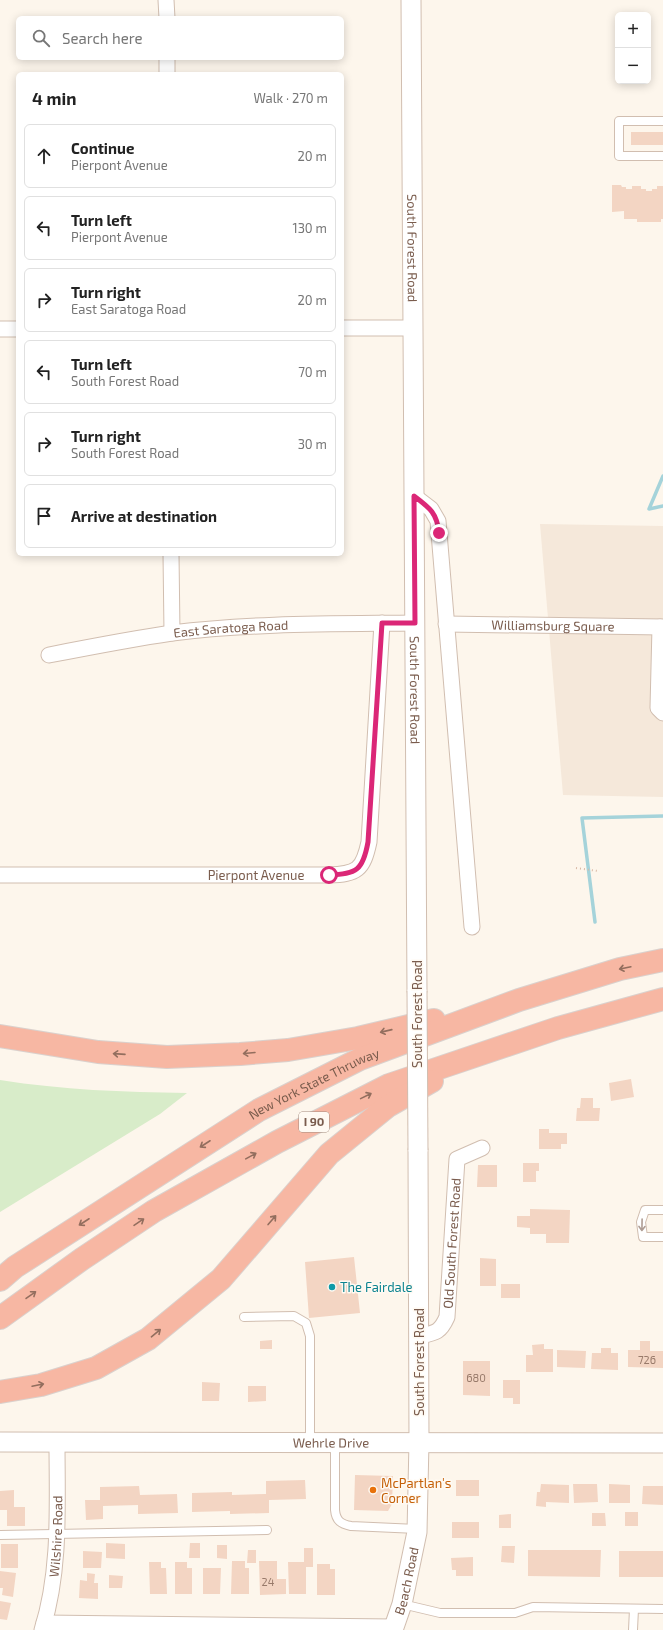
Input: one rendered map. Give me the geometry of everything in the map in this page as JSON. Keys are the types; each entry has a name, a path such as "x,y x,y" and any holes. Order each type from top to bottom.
{"highway":[{"name":"New York State Thruway","path":"0,1280 21,1263 260,1110 360,1059 519,1000 620,969 663,960"},
{"name":"I 90","path":"0,1318 154,1211 215,1176 330,1114 389,1085 558,1028 663,999"},
{"path":"0,1036 106,1053 167,1057 240,1054 288,1050 358,1038 519,1000"},
{"path":"0,1392 41,1385 96,1368 148,1339 221,1279 329,1154 348,1137 388,1106 478,1056"}],"street":[{"path":"166,0 167,16"},
{"name":"South Forest Road","path":"411,0 419,1336 417,1530"},
{"path":"167,60 167,72"},
{"path":"344,328 414,328"},
{"path":"0,329 16,329"},
{"path":"414,496 431,509 438,521 472,927"},
{"path":"171,556 172,633"},
{"name":"Pierpont Avenue","path":"0,875 346,875 357,870 365,858 368,842 382,623"},
{"name":"East Saratoga Road","path":"49,654 172,633 214,629 300,625 415,623"},
{"name":"Williamsburg Square","path":"446,624 662,627 658,708 663,713"},
{"name":"Old South Forest Road","path":"419,1336 436,1333 442,1327 447,1317 457,1159 482,1148"},
{"name":"Wehrle Drive","path":"0,1442 663,1443"},
{"name":"Wilshire Road","path":"43,1627 48,1610 56,1533 57,1442"},
{"name":"Beach Road","path":"394,1628 402,1604 417,1530"},
{"path":"43,1627 394,1628"}],"lane":[{"path":"663,121 619,121 619,156 663,156"},
{"path":"663,1210 645,1210 641,1222 643,1237 663,1237"},
{"path":"244,1317 294,1316 306,1323 310,1336 310,1442"},
{"path":"335,1442 335,1510 338,1520 343,1524 351,1526 417,1530"},
{"path":"0,1535 267,1530"},
{"path":"402,1604 440,1613 515,1613 533,1607 663,1609"},
{"path":"633,1630 634,1608"}],"path":[{"path":"576,868 598,871"}],"shaded area":[{"path":"540,524 663,526 663,797 563,795"}],"green space":[{"path":"0,1080 93,1090 187,1093 160,1114 0,1212"}],"building":[{"path":"631,132 663,132 663,145 631,145"},
{"path":"612,185 621,185 622,187 626,187 626,189 632,189 632,186 641,186 641,189 646,189 646,191 657,189 657,186 663,186 663,219 661,219 661,222 637,222 637,219 624,219 624,211 612,212"},
{"path":"631,1079 634,1097 611,1101 609,1083"},
{"path":"581,1098 593,1098 593,1108 600,1108 599,1121 576,1121 577,1108 580,1108"},
{"path":"539,1129 549,1129 549,1133 567,1133 567,1144 561,1144 561,1149 539,1149"},
{"path":"523,1163 539,1163 539,1171 536,1171 536,1182 523,1182"},
{"path":"478,1165 497,1165 497,1187 477,1187"},
{"path":"530,1209 570,1210 569,1243 546,1243 546,1234 530,1234 530,1228 517,1227 517,1216 530,1216"},
{"name":"The Fairdale","path":"354,1257 360,1313 309,1318 305,1262"},
{"path":"480,1258 496,1259 496,1286 480,1286"},
{"path":"501,1284 520,1284 520,1298 501,1298"},
{"path":"272,1340 272,1349 260,1349 260,1341"},
{"path":"640,1341 650,1341 650,1351 663,1351 663,1368 628,1367 628,1350 640,1350"},
{"path":"544,1344 544,1349 553,1349 553,1372 526,1372 526,1355 533,1355 532,1345"},
{"path":"601,1348 611,1348 611,1353 618,1353 618,1370 591,1369 592,1353 601,1353"},
{"path":"557,1350 586,1351 585,1368 557,1367"},
{"path":"463,1361 490,1361 490,1396 463,1395"},
{"path":"503,1380 520,1380 520,1404 513,1404 513,1398 503,1398"},
{"path":"202,1382 220,1383 219,1401 202,1401"},
{"path":"248,1386 266,1386 266,1401 248,1402"},
{"name":"McPartlan's Corner","path":"355,1475 393,1476 392,1504 388,1511 354,1510"},
{"path":"305,1480 306,1499 269,1500 269,1513 230,1514 230,1511 192,1512 192,1493 232,1492 232,1495 266,1494 266,1481"},
{"path":"456,1480 479,1480 479,1496 456,1496"},
{"path":"541,1484 569,1485 569,1503 546,1502 546,1507 536,1506 537,1492 540,1492"},
{"path":"573,1484 597,1484 598,1502 574,1503"},
{"path":"609,1484 630,1485 630,1503 609,1503"},
{"path":"139,1486 140,1495 177,1494 178,1513 138,1514 138,1505 103,1506 103,1519 86,1520 85,1500 100,1500 100,1487"},
{"path":"643,1486 663,1486 663,1505 642,1504"},
{"path":"14,1490 14,1507 25,1507 25,1526 7,1526 7,1510 0,1510 0,1491"},
{"path":"625,1512 638,1512 638,1526 625,1526"},
{"path":"592,1513 605,1513 606,1526 592,1526"},
{"path":"511,1514 511,1528 499,1528 499,1515"},
{"path":"452,1522 479,1522 479,1538 452,1538"},
{"path":"106,1543 125,1544 125,1559 106,1558"},
{"path":"190,1543 200,1543 200,1558 189,1558"},
{"path":"1,1544 18,1544 18,1568 1,1568"},
{"path":"217,1545 227,1545 227,1559 217,1558"},
{"path":"502,1546 515,1546 514,1563 501,1562"},
{"path":"304,1548 313,1548 313,1567 306,1567 306,1594 289,1594 288,1562 304,1562"},
{"path":"248,1550 256,1550 256,1563 247,1563"},
{"path":"528,1550 601,1550 600,1577 528,1576"},
{"path":"83,1551 102,1552 101,1568 83,1568"},
{"path":"619,1551 663,1551 663,1577 619,1577"},
{"path":"473,1557 473,1576 456,1576 456,1570 452,1570 451,1558"},
{"path":"232,1561 245,1561 245,1568 249,1568 249,1594 231,1594"},
{"path":"259,1561 277,1561 277,1579 286,1579 286,1594 260,1595"},
{"path":"149,1562 161,1562 161,1568 166,1568 167,1594 150,1594"},
{"path":"175,1562 187,1562 187,1568 192,1568 192,1594 175,1594"},
{"path":"317,1564 330,1564 330,1569 335,1569 335,1595 317,1595"},
{"path":"203,1568 221,1568 220,1594 203,1594"},
{"path":"0,1571 16,1573 13,1597 2,1595 3,1588 0,1588"},
{"path":"87,1573 95,1574 94,1583 98,1583 98,1599 79,1598 80,1580 87,1581"},
{"path":"109,1575 123,1576 122,1588 109,1588"},
{"path":"0,1601 11,1603 7,1620 0,1619"}],"waterway":[{"path":"663,476 649,509 663,506"},
{"path":"595,922 582,818 663,816"}],"place":[{"name":"The Fairdale","path":"332,1287"},
{"name":"McPartlan's Corner","path":"373,1490"}],"route":[{"path":"329,875 346,875 357,870 365,858 368,842 382,623 415,623 414,496 431,509 438,521 439,533"}]}
